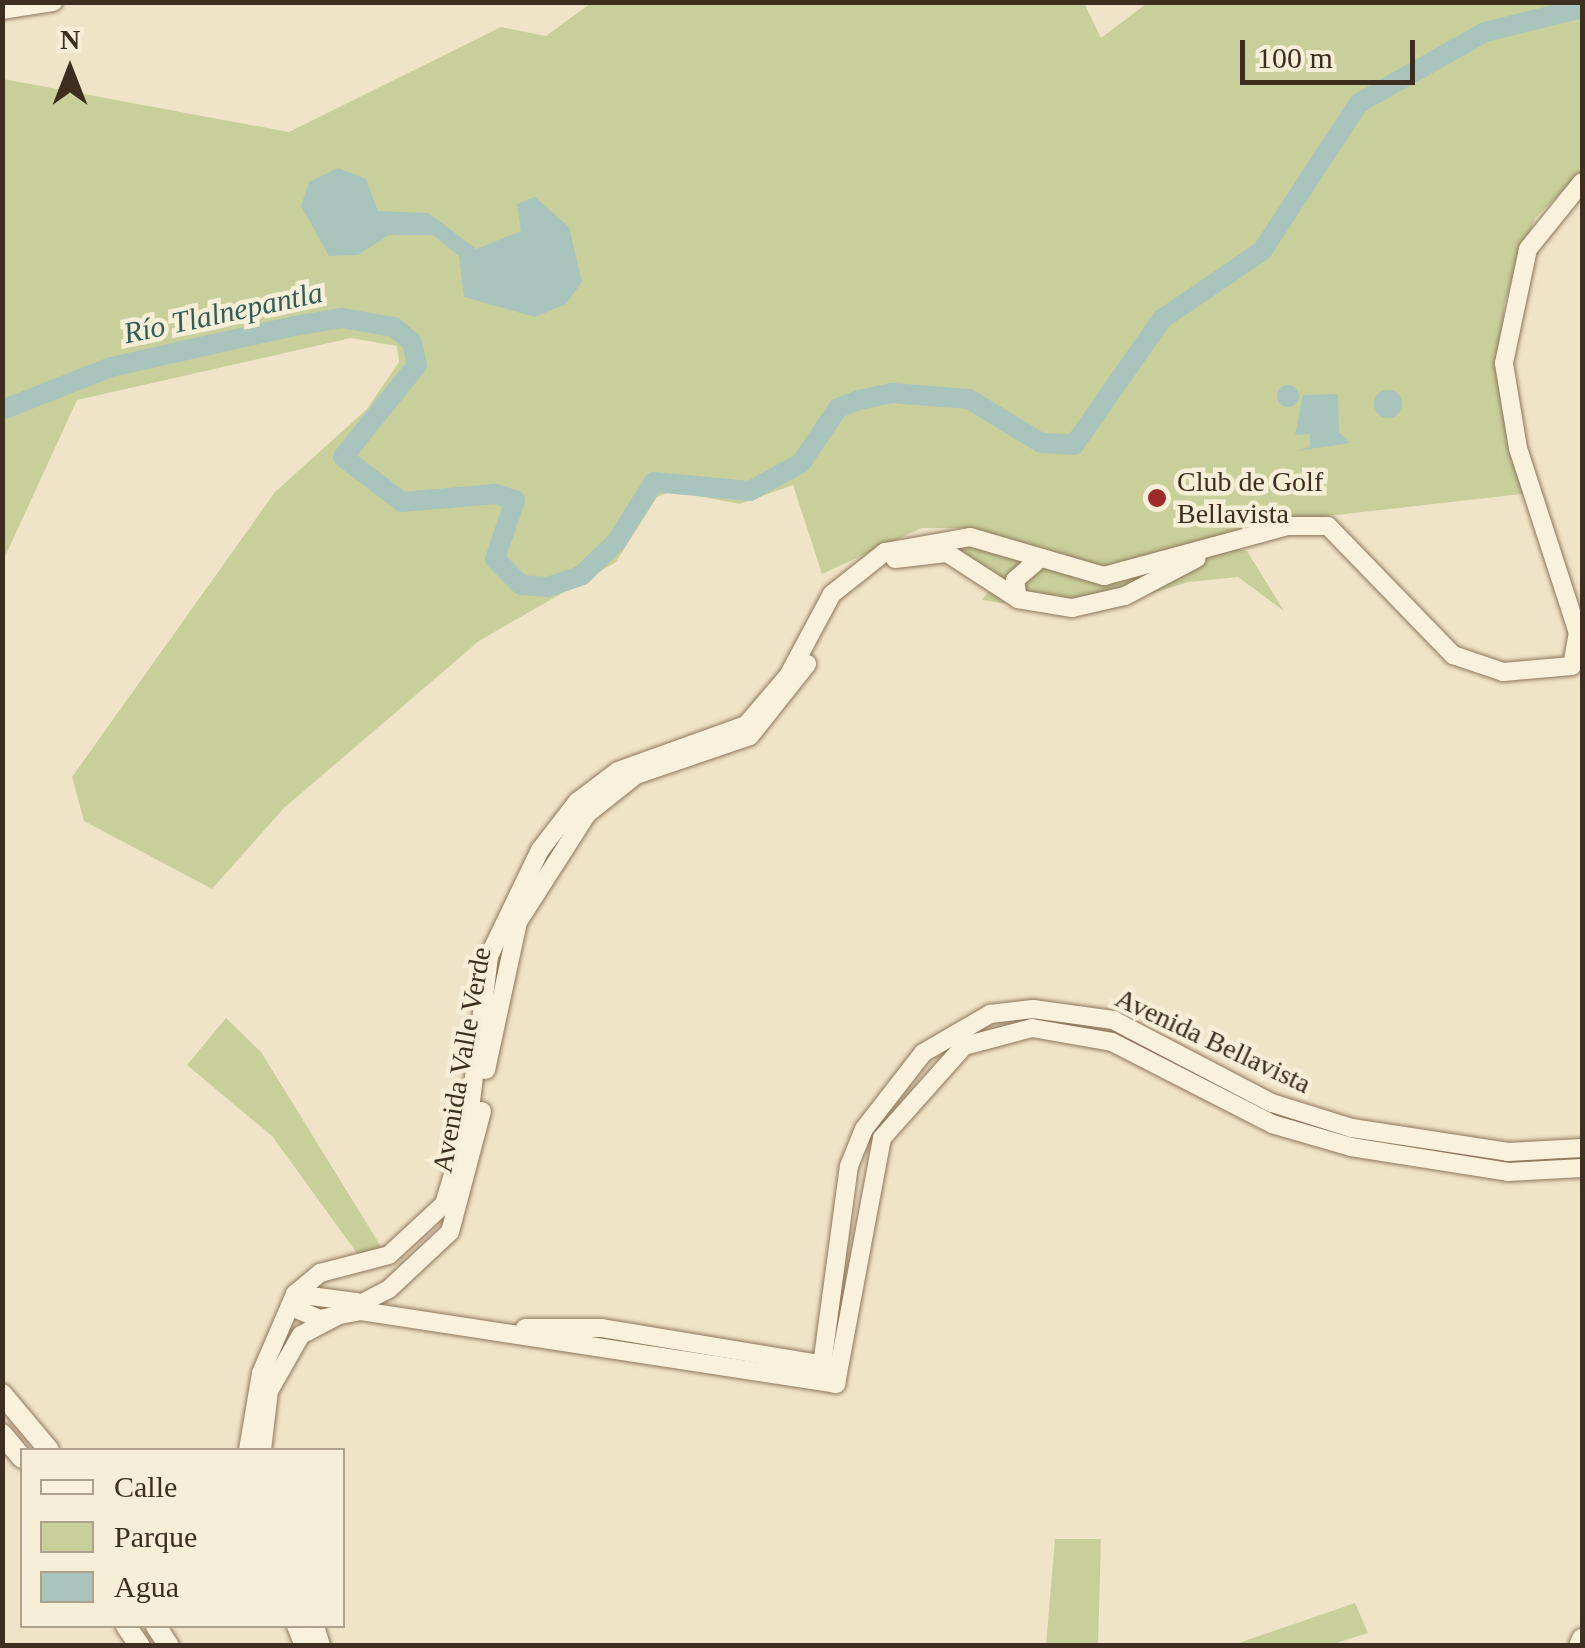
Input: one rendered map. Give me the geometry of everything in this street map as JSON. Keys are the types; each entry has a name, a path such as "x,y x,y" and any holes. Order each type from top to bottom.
{"main road":[{"path":"6,1403 46,1448"},
{"path":"2,1434 20,1456"}],"street":[{"path":"2,10 52,2"},
{"name":"Avenida Valle Verde","path":"293,1300 320,1273 389,1255 433,1221 457,1175 489,956 526,874 578,802 618,770 746,725 788,676 832,594 885,552 949,535 1036,562 1104,576 1223,543 1328,526 1452,654 1502,672 1572,666 1578,633 1518,448 1504,363 1528,250 1582,182"},
{"name":"Avenida Valle Verde","path":"320,1319 404,1274 456,1222 508,948 587,814 636,774 730,748 768,722 830,615 889,561 948,553 1018,598 1104,604 1223,543"},
{"path":"1018,598 1016,580 1036,562"},
{"name":"Avenida Bellavista","path":"828,1371 844,1198 864,1129 923,1053 990,1014 1034,1008 1112,1020 1272,1103 1352,1128 1508,1152 1582,1148"},
{"name":"Avenida Bellavista","path":"828,1371 882,1138 936,1067 991,1034 1032,1028 1112,1042 1272,1124 1352,1147 1508,1172 1582,1168"},
{"path":"389,1255 404,1274"},
{"path":"293,1300 365,1298 828,1371"},
{"path":"293,1300 320,1319"},
{"path":"248,1448 254,1396 293,1300"},
{"path":"262,1448 276,1374 320,1319 360,1310 828,1371"}],"green space":[{"path":"591,3 1084,3 1101,38 1147,3 1582,3 1582,173 1535,218 1504,304 1501,362 1530,493 1310,518 1101,568 973,528 922,528 822,574 793,485 740,504 672,491 657,497 616,562 479,641 284,808 212,889 84,821 72,777 275,492 367,409 399,362 397,346 351,338 77,400 3,561 3,79 289,132 501,27 546,36"},
{"path":"944,537 1081,577 1224,546 1247,551 1284,611 1238,577 1189,582 1079,615 982,600 997,580 973,560 898,547"},
{"path":"226,1018 261,1052 385,1253 362,1260 272,1136 187,1065"},
{"path":"1055,1539 1101,1539 1098,1645 1046,1645"},
{"path":"1355,1603 1368,1633 1330,1645 1233,1645"}],"water":[{"path":"338,168 366,179 378,211 429,213 476,249 521,231 517,204 535,197 569,227 582,282 566,304 535,317 464,297 459,256 433,235 389,235 358,255 329,256 301,206 309,182"},
{"path":"1288,385 1296,388 1296,404 1288,407 1280,404 1277,396 1280,388"},
{"path":"1388,390 1398,394 1402,404 1398,414 1388,418 1378,414 1374,404 1378,394"},
{"path":"1338,394 1339,432 1350,443 1296,451 1310,447 1310,434 1295,435 1303,395"}],"waterway":[{"name":"Río Tlalnepantla","path":"2,410 111,367 294,326 342,318 394,327 412,342 417,365 343,457 402,502 496,494 515,500 495,559 521,585 548,587 582,575 616,542 654,482 750,491 801,463 838,408 859,400 891,393 969,399 1041,443 1074,445 1162,319 1262,251 1359,103 1485,32 1582,8"}],"place":[{"name":"Club de Golf Bellavista","path":"1157,498"}]}
